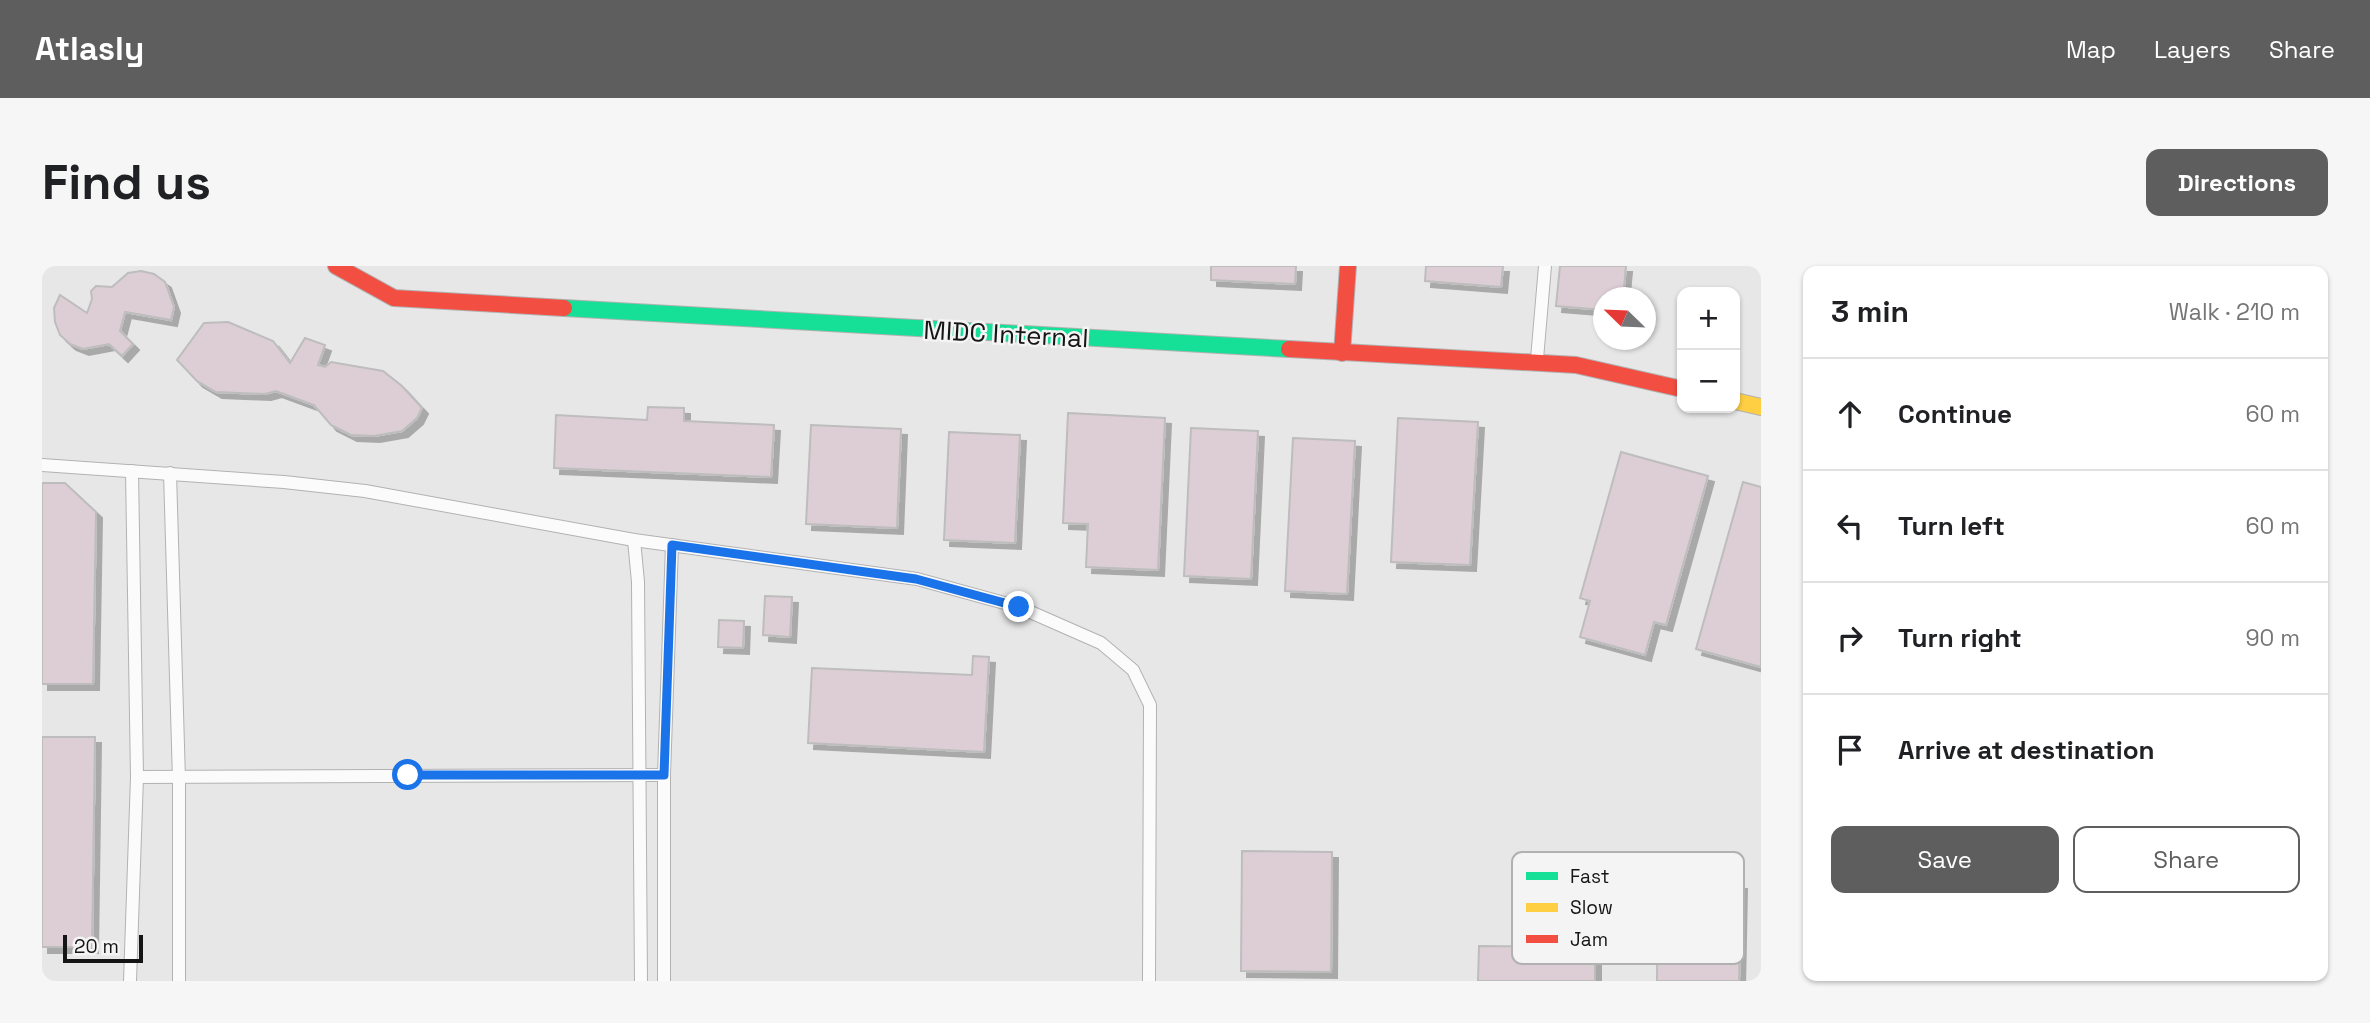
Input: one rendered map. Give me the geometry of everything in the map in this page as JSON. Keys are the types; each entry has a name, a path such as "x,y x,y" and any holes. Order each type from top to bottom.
{"street":[{"name":"MIDC Internal","path":"337,266 394,298 1576,365 1677,388"},
{"path":"1342,353 1348,266"},
{"path":"1740,402 1761,407"}],"lane":[{"path":"1536,363 1545,266"},
{"path":"42,465 365,491 634,540 916,579 1019,607 1101,643 1133,670 1150,705 1149,981"},
{"path":"130,981 137,777 132,471"},
{"path":"170,474 179,779 179,981"},
{"path":"634,540 638,582 643,927 641,981"},
{"path":"664,981 664,775 672,545"},
{"path":"137,777 179,779 268,774 664,775"}],"building":[{"path":"1211,266 1296,266 1295,284 1211,280"},
{"path":"1426,266 1503,266 1501,287 1425,281"},
{"path":"1560,266 1626,266 1624,287 1593,287 1593,309 1556,306"},
{"path":"141,271 154,274 165,282 174,307 171,320 125,312 120,331 133,344 122,356 109,344 83,349 70,344 60,335 54,308 60,295 87,313 92,299 91,291 96,286 112,287 128,273"},
{"path":"228,322 273,341 290,363 305,338 325,345 318,365 325,367 331,362 383,371 402,386 422,408 417,418 402,431 374,436 351,435 331,425 314,405 276,391 265,394 216,392 197,381 177,360 204,323"},
{"path":"648,407 684,408 684,421 774,425 771,477 554,468 556,415 647,420"},
{"path":"1068,413 1165,418 1158,570 1086,567 1088,524 1063,523"},
{"path":"1398,418 1478,422 1470,565 1391,562"},
{"path":"811,425 901,429 897,528 806,524"},
{"path":"1191,428 1258,431 1251,579 1184,576"},
{"path":"949,432 1020,435 1015,543 944,540"},
{"path":"1293,438 1355,441 1347,594 1285,591"},
{"path":"1621,452 1708,476 1666,625 1654,622 1645,655 1580,637 1590,601 1580,598"},
{"path":"1743,482 1761,487 1761,667 1696,649"},
{"path":"42,483 65,483 96,512 93,684 42,684"},
{"path":"765,596 792,597 790,637 763,635"},
{"path":"719,620 744,621 743,648 718,647"},
{"path":"973,656 989,657 984,752 808,743 812,668 972,675"},
{"path":"42,737 95,737 92,947 42,947"},
{"path":"1242,851 1332,852 1331,972 1241,971"},
{"path":"1479,946 1512,946 1512,964 1595,964 1595,981 1478,981"},
{"path":"1657,964 1739,964 1739,981 1657,981"}],"traffic: fast":[{"path":"564,308 1289,349"}],"traffic: slow":[{"path":"1740,402 1761,407"}],"traffic: jam":[{"path":"336,266 394,298 564,308"},
{"path":"1342,353 1348,266"},
{"path":"1289,349 1576,365 1677,388"}],"route":[{"path":"408,775 664,775 672,545 916,579 1019,607"}]}
